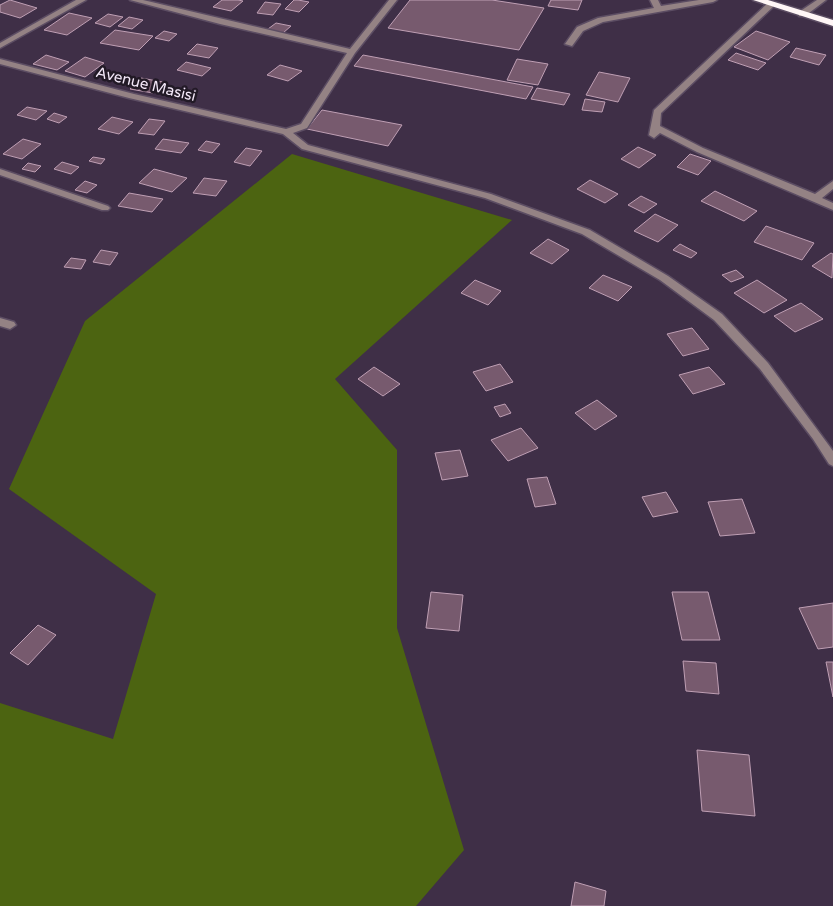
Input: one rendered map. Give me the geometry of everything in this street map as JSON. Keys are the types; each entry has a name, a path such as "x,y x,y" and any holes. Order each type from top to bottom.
{"highway":[{"path":"758,0 833,24"}],"street":[{"path":"0,46 82,0"},
{"path":"134,0 352,52"},
{"path":"286,132 304,126 352,52 393,0"},
{"path":"654,0 658,9"},
{"path":"569,44 580,29 600,20 713,0"},
{"path":"802,14 822,0"},
{"path":"772,4 657,112 654,135 658,129 700,150 816,198 833,207"},
{"name":"Avenue Masisi","path":"0,61 132,96 286,132"},
{"path":"286,132 305,147 488,196 586,232 664,278 718,317 764,366 817,436 833,461"},
{"path":"0,172 106,208"},
{"path":"816,198 833,184"}],"green space":[{"path":"292,154 512,220 335,379 397,450 397,628 464,850 416,906 0,906 0,703 113,739 156,594 9,489 85,321"}],"building":[{"path":"10,0 37,8 20,18 0,12 0,5"},
{"path":"222,0 243,1 231,11 213,7"},
{"path":"294,0 309,2 299,12 285,9"},
{"path":"410,0 492,0 544,8 519,50 388,28"},
{"path":"551,0 582,0 578,10 548,6"},
{"path":"265,2 281,4 273,15 257,13"},
{"path":"69,13 92,18 67,35 44,30"},
{"path":"108,14 123,17 110,27 95,23"},
{"path":"129,17 143,20 132,29 118,26"},
{"path":"276,23 291,26 283,33 268,29"},
{"path":"115,30 153,36 139,50 100,43"},
{"path":"164,31 177,34 169,41 155,38"},
{"path":"756,31 790,42 768,60 734,47"},
{"path":"197,44 218,48 209,58 187,54"},
{"path":"796,48 826,55 819,65 790,57"},
{"path":"736,53 766,63 758,70 728,60"},
{"path":"46,55 69,62 57,70 33,64"},
{"path":"363,55 533,87 526,99 354,66"},
{"path":"85,57 104,63 85,77 65,71"},
{"path":"517,59 548,64 538,85 507,80"},
{"path":"186,62 211,68 202,76 177,70"},
{"path":"280,65 302,71 288,81 267,75"},
{"path":"599,72 630,78 618,102 586,95"},
{"path":"141,78 163,82 153,93 130,89"},
{"path":"537,88 570,94 564,105 531,99"},
{"path":"585,99 605,102 602,112 582,110"},
{"path":"27,107 47,111 36,120 17,115"},
{"path":"322,110 402,125 388,146 307,129"},
{"path":"54,113 67,117 59,123 47,119"},
{"path":"112,117 133,122 119,134 98,129"},
{"path":"149,119 165,121 154,135 138,133"},
{"path":"23,139 41,144 22,159 3,154"},
{"path":"163,139 189,143 181,153 155,149"},
{"path":"206,141 220,144 212,153 198,150"},
{"path":"638,147 656,155 639,168 621,159"},
{"path":"246,148 262,151 250,166 234,162"},
{"path":"690,154 711,161 698,175 677,167"},
{"path":"93,157 105,159 101,164 89,161"},
{"path":"62,162 79,167 71,174 54,169"},
{"path":"28,163 41,166 35,172 22,169"},
{"path":"154,169 187,178 172,192 139,183"},
{"path":"204,178 227,181 216,196 193,193"},
{"path":"590,180 618,194 605,203 577,189"},
{"path":"85,181 97,185 87,193 75,190"},
{"path":"715,191 757,211 744,221 701,201"},
{"path":"129,193 163,199 152,212 118,206"},
{"path":"641,196 657,204 644,213 628,205"},
{"path":"655,214 678,225 658,242 634,231"},
{"path":"766,226 814,243 802,260 754,242"},
{"path":"548,239 569,250 552,264 530,253"},
{"path":"680,244 697,253 691,258 673,250"},
{"path":"101,250 118,253 110,265 93,262"},
{"path":"831,253 833,254 832,278 812,266"},
{"path":"71,258 86,260 81,269 64,267"},
{"path":"736,270 744,277 731,282 722,275"},
{"path":"603,275 632,287 618,301 589,288"},
{"path":"475,280 501,291 488,305 461,293"},
{"path":"757,280 787,300 764,313 734,293"},
{"path":"801,303 823,319 795,332 774,316"},
{"path":"692,328 709,349 683,356 667,334"},
{"path":"500,364 513,382 486,391 473,372"},
{"path":"374,367 400,384 383,396 358,379"},
{"path":"709,367 725,384 693,394 679,375"},
{"path":"597,400 617,416 595,430 575,413"},
{"path":"505,404 511,413 500,417 494,407"},
{"path":"521,428 538,448 508,461 491,440"},
{"path":"460,450 468,476 442,480 435,453"},
{"path":"547,477 556,504 535,507 527,479"},
{"path":"666,492 678,512 653,517 642,497"},
{"path":"742,499 755,533 720,536 708,502"},
{"path":"431,592 463,595 459,631 426,628"},
{"path":"672,592 708,592 720,640 682,640"},
{"path":"833,603 833,647 818,649 799,608"},
{"path":"38,625 56,635 28,665 10,653"},
{"path":"683,661 716,663 719,694 686,691"},
{"path":"826,662 833,662 833,697"},
{"path":"697,750 749,755 755,816 702,811"},
{"path":"575,882 606,891 604,906 571,906"}]}
